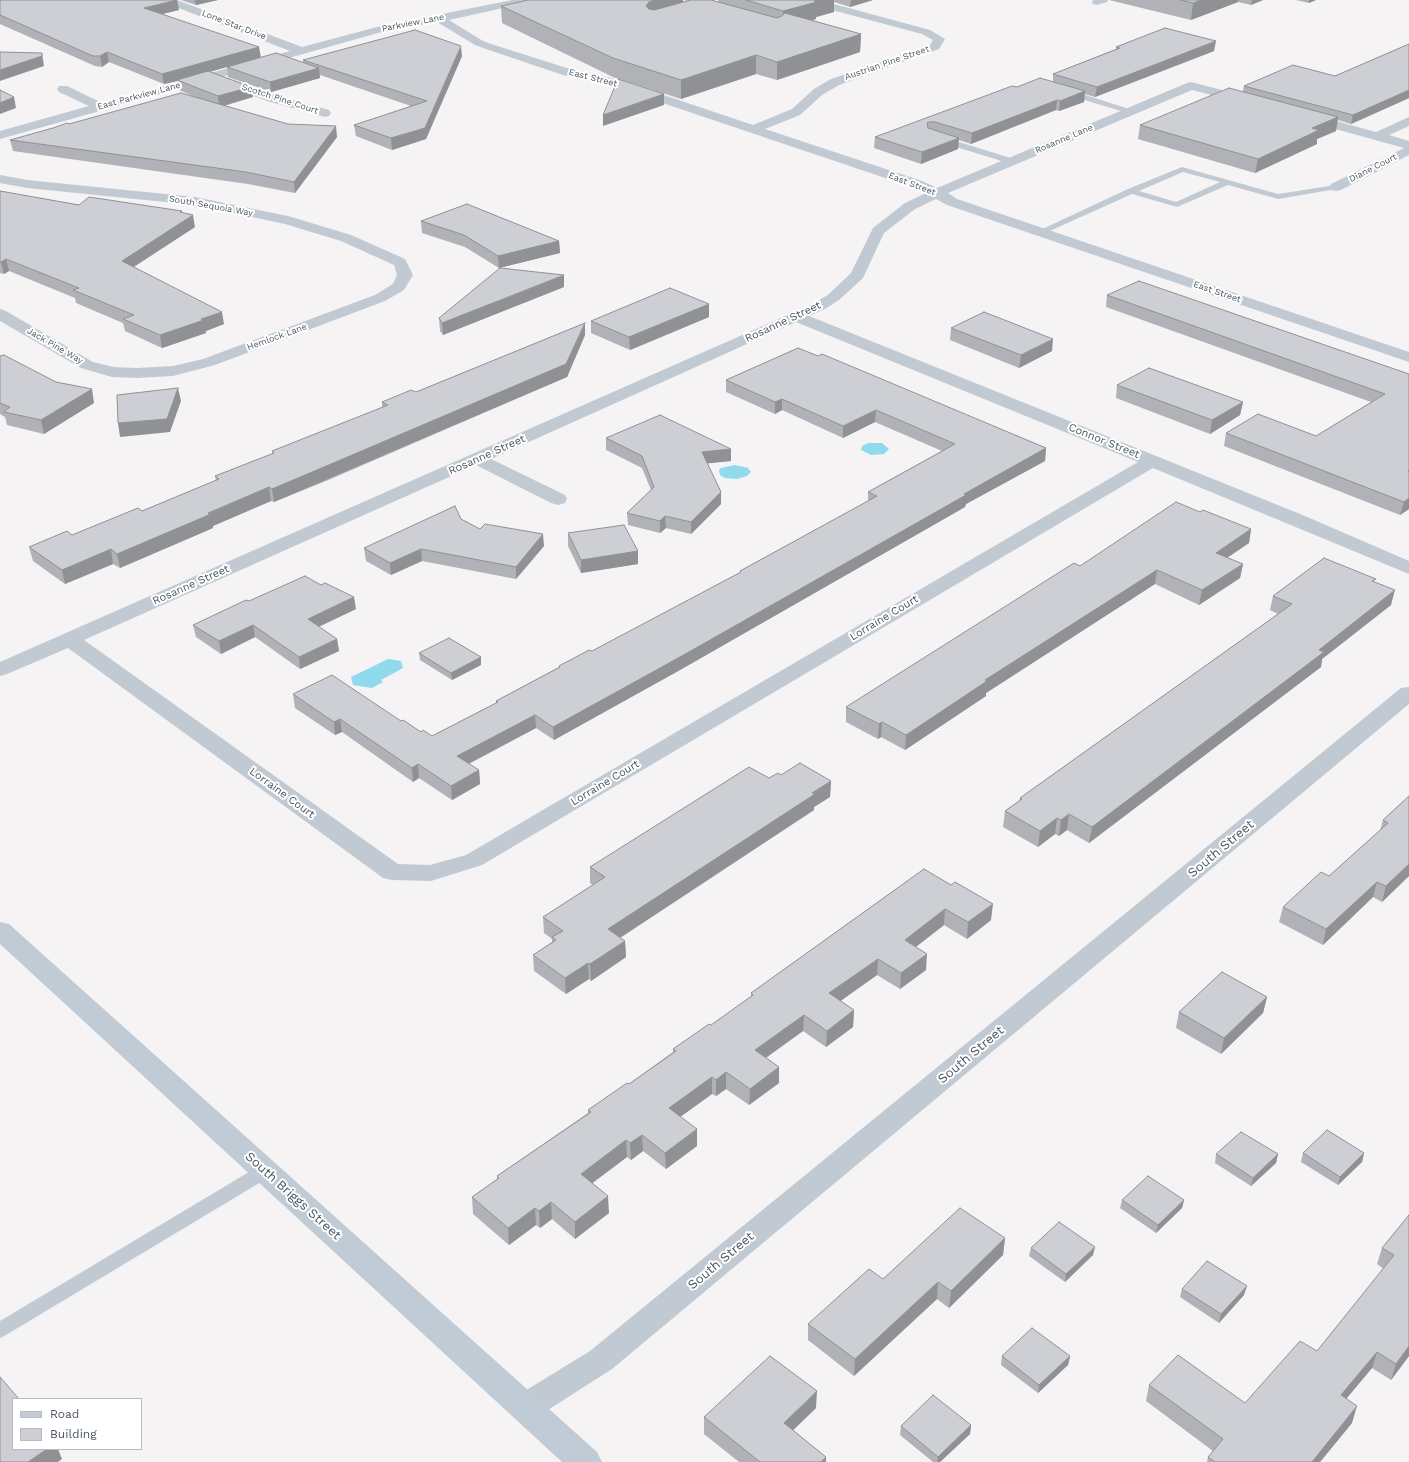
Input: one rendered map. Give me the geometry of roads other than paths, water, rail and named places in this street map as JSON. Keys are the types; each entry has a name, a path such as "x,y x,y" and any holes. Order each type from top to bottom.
{"street":[{"name":"Lone Star Drive","path":"167,0 302,51"},
{"name":"Parkview Lane","path":"302,51 376,30 526,0"},
{"name":"Austrian Pine Street","path":"753,129 796,112 818,92 835,82 935,46 939,39 926,32 806,0"},
{"name":"East Street","path":"438,18 479,43 487,46 566,72 612,82 917,184 952,202 1409,357"},
{"name":"East Parkview Lane","path":"0,135 99,106 302,51"},
{"name":"Scotch Pine Court","path":"212,76 271,98 325,113"},
{"name":"Rosanne Lane","path":"937,193 1191,86 1258,104"},
{"path":"63,89 99,106"},
{"path":"1295,114 1409,145"},
{"path":"1377,136 1409,121"},
{"name":"Diane Court","path":"1336,187 1409,150"},
{"name":"South Sequoia Way","path":"0,179 27,184 195,201 288,220 346,238 400,262 405,275"},
{"name":"Rosanne Street","path":"0,670 797,317 834,297 849,284 861,268 878,231 887,223 910,206 937,193"},
{"name":"Hemlock Lane","path":"137,373 173,371 217,359 380,298 399,287 405,275"},
{"name":"Jack Pine Way","path":"0,314 87,365 112,372 137,373"},
{"name":"Connor Street","path":"797,317 1298,520 1409,568"},
{"path":"477,459 558,499"},
{"name":"Lorraine Court","path":"69,639 392,872 431,873 474,860 1152,461"},
{"name":"South Street","path":"526,1407 601,1360 1409,693"},
{"name":"South Briggs Street","path":"0,930 585,1462"}],"lane":[{"path":"1056,89 1131,111"},
{"path":"939,138 1011,161"},
{"path":"1040,232 1182,169 1278,197 1336,187"},
{"path":"1131,191 1177,205 1227,182"},
{"path":"0,1330 265,1171"}],"water":[{"path":"868,443 882,443 889,449 884,454 871,455 861,450 862,446"},
{"path":"735,465 748,468 751,472 747,476 737,479 725,478 720,475 719,470 721,468"},
{"path":"388,659 401,661 403,668 381,680 383,682 372,688 353,685 351,677"}]}
